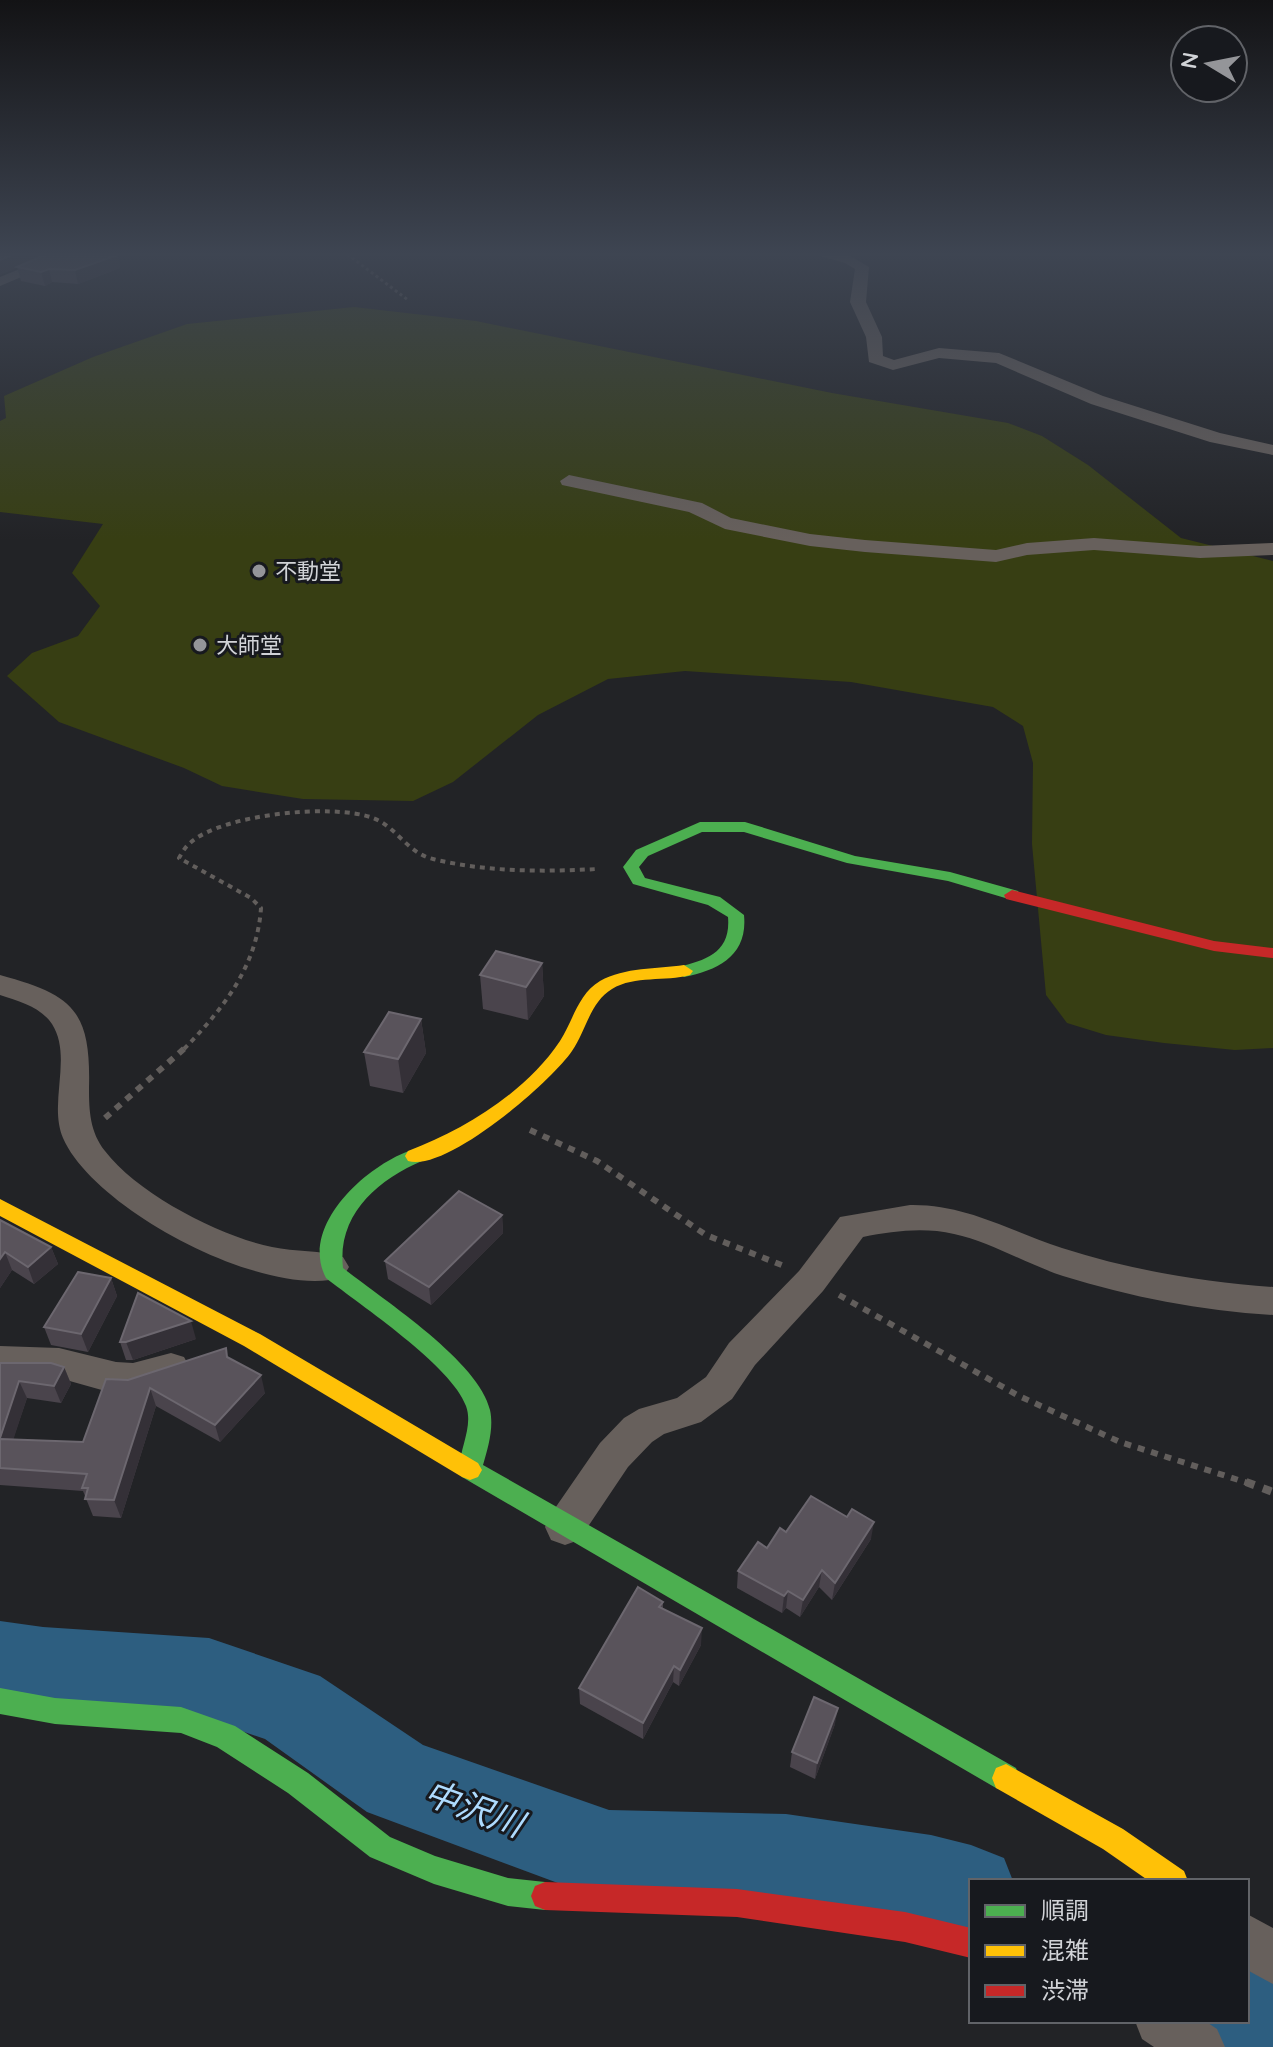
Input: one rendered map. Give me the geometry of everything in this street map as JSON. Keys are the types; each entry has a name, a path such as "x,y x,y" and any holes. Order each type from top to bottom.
{"street":[{"path":"875,350 875,359 879,362 901,364 939,353 999,358 1097,400 1216,438 1273,450"},
{"path":"569,481 695,507 725,523 810,540 865,546 996,556 1037,548 1094,544 1200,552 1273,549"},
{"path":"470,1468 480,1420 476,1399 458,1376 354,1290 331,1267 328,1246 335,1230 365,1187 379,1173 399,1162 452,1143 495,1112 563,1051 605,986 642,975 713,966 724,960 731,950 738,924 730,909 707,899 650,888 639,881 631,867 642,853 700,827 745,827 853,860 950,877 1214,946 1273,953"},
{"path":"0,985 48,1003 59,1011 69,1025 76,1052 72,1082 73,1114 80,1138 98,1163 132,1192 187,1231 225,1246 302,1268 331,1267"},
{"path":"0,1207 252,1340 565,1527 1113,1839 1171,1879"},
{"path":"565,1527 614,1455 638,1430 653,1421 688,1411 719,1388 742,1354 811,1281 852,1226 891,1218 932,1217 964,1223 1049,1258 1103,1274 1240,1299 1273,1301"},
{"path":"0,1361 59,1363 116,1378 133,1379 252,1340"},
{"path":"0,1701 55,1711 181,1720 225,1736 286,1775 380,1847 434,1870 508,1892 575,1899 737,1903 905,1927 969,1943"},
{"path":"1249,1941 1273,1959"},
{"path":"1163,2023 1199,2047"}],"path":[{"path":"98,1163 103,1154 99,1134 103,1120 140,1090 212,1019 260,940 261,908 251,898 179,858 190,841 266,816 318,813 373,818 402,845 429,859 544,871 631,867"},
{"path":"495,1112 597,1161 706,1235 742,1252 785,1266 1019,1396 1120,1442 1170,1460 1211,1469 1273,1492"}],"green space":[{"path":"114,350 617,350 832,393 1008,423 1042,436 1088,465 1181,538 1273,561 1273,1048 1235,1050 1164,1043 1106,1035 1067,1023 1046,995 1032,844 1033,763 1023,726 993,707 851,682 685,671 608,679 538,715 453,782 413,801 303,799 222,786 184,768 59,722 7,676 32,653 78,636 100,606 72,573 103,524 0,512 0,421 6,418 4,396"}],"building":[{"path":"496,951 542,963 526,987 480,975"},
{"path":"389,1012 421,1019 398,1059 364,1052"},
{"path":"459,1191 502,1215 429,1287 385,1261"},
{"path":"0,1220 51,1247 28,1267 5,1252 0,1259"},
{"path":"78,1272 111,1278 81,1334 44,1327"},
{"path":"138,1293 191,1321 120,1342"},
{"path":"226,1348 227,1357 261,1375 215,1425 150,1388 114,1500 85,1499 88,1488 82,1488 87,1474 0,1468 0,1439 83,1442 106,1379 128,1380"},
{"path":"0,1363 51,1363 64,1367 54,1386 19,1381 0,1438"},
{"path":"811,1496 847,1517 852,1509 874,1522 835,1583 822,1570 803,1600 788,1591 784,1596 738,1571 758,1542 767,1548 780,1528 786,1532"},
{"path":"638,1587 663,1602 659,1607 702,1628 680,1670 674,1666 643,1723 579,1688"},
{"path":"814,1697 838,1708 817,1763 792,1752"}],"waterway":[{"name":"中沢川","path":"0,1661 43,1668 209,1679 290,1706 398,1781 609,1856 786,1860 931,1881 969,1890"},
{"name":"中沢川","path":"1249,2021 1273,2039"}],"traffic: fast":[{"path":"684,971 706,966 724,955 735,938 736,915 714,901 639,881 631,867 642,853 700,827 745,827 853,860 950,877 1012,895"},
{"path":"415,1156 381,1173 352,1200 334,1234 331,1253 333,1272 433,1351 467,1386 476,1401 480,1418 470,1468"},
{"path":"470,1470 1006,1778"},
{"path":"0,1701 55,1711 181,1720 225,1736 298,1783 380,1847 434,1870 508,1892 545,1896"}],"traffic: slow":[{"path":"415,1156 435,1149 477,1126 537,1079 566,1046 593,997 606,985 634,976 684,971"},
{"path":"0,1207 252,1340 470,1470"},
{"path":"1006,1778 1113,1839 1171,1879"}],"traffic: jam":[{"path":"1012,895 1214,946 1273,953"},
{"path":"545,1896 737,1903 905,1927 969,1943"}],"place":[{"name":"不動堂","path":"259,571"},
{"name":"大師堂","path":"200,645"}]}
